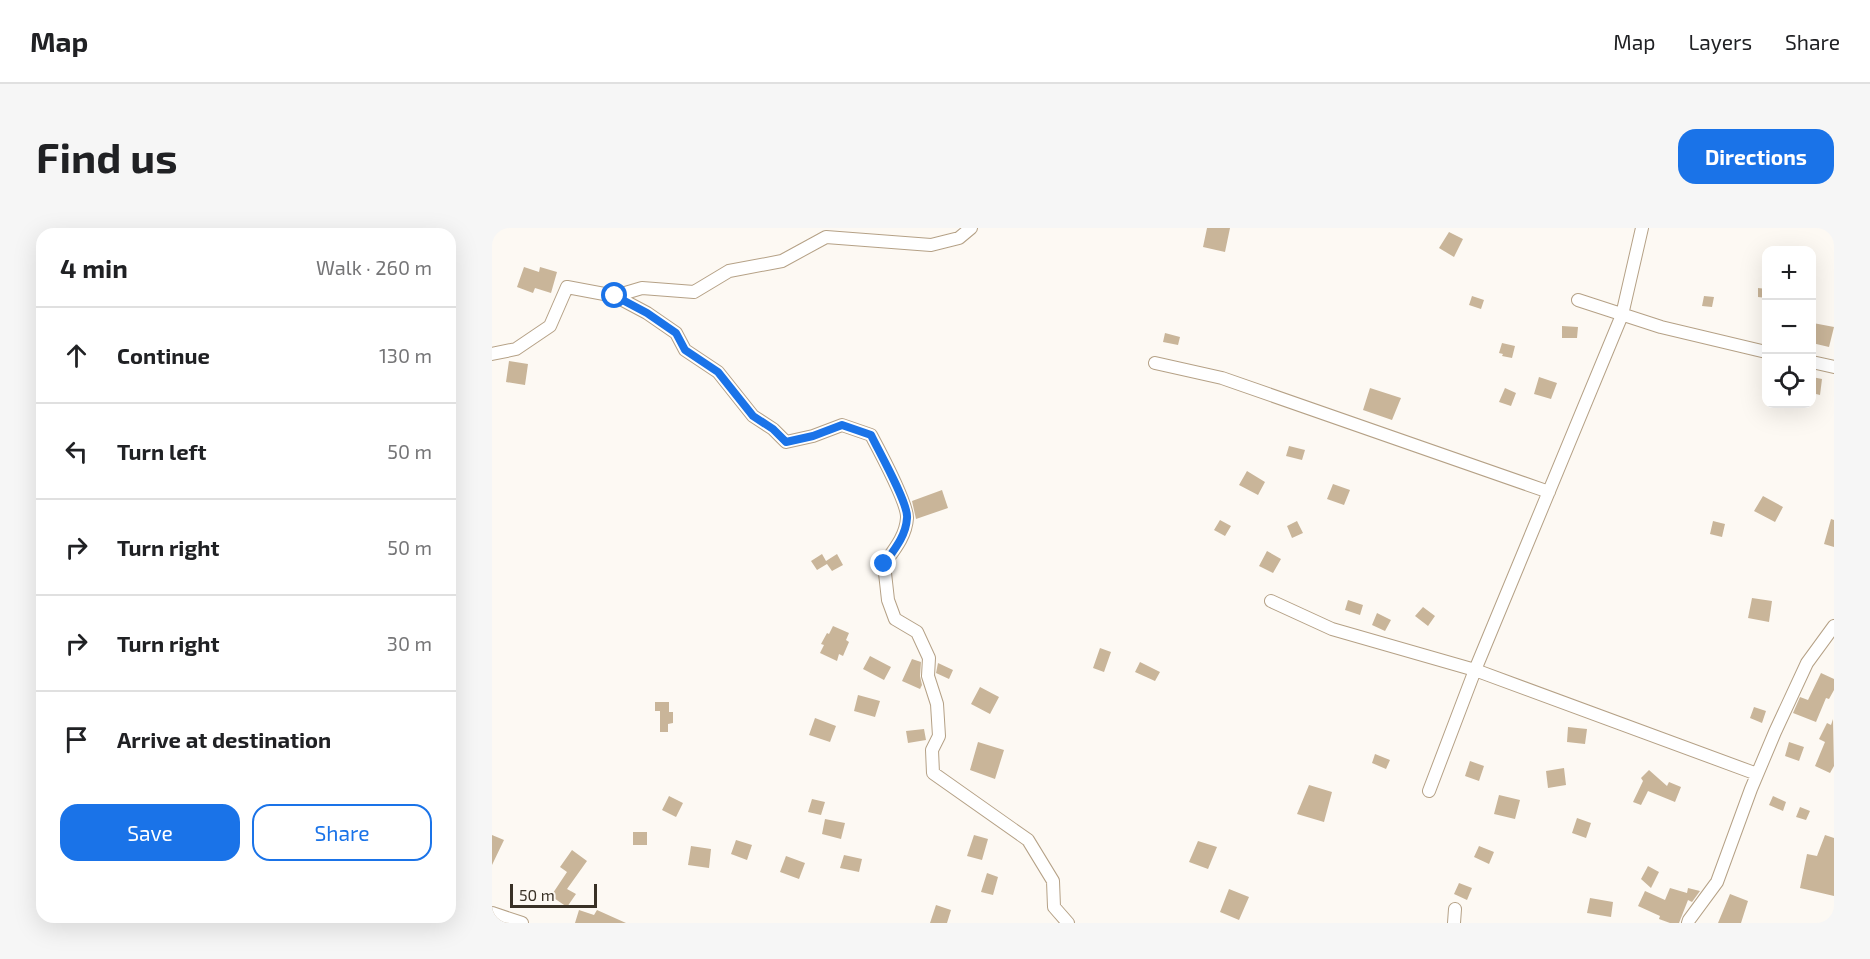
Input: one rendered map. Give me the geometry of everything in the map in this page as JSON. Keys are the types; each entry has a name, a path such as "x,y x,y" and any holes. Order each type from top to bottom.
{"street":[{"path":"615,296 642,288 694,292 729,271 782,261 826,237 931,245 959,238 971,228"},
{"path":"1429,790 1475,670 1622,315 1642,228"},
{"path":"492,354 516,349 550,327 567,287 615,296 647,313 676,333 685,350 718,372 753,416 773,429 786,442 813,436 842,425 871,435 891,474 908,516 901,540 884,564 888,600 895,619 917,632 929,658 928,676 937,704 939,736 932,750 933,773 1028,840 1053,881 1054,907 1068,923"},
{"path":"1578,300 1662,327 1762,350"},
{"path":"1155,363 1222,378 1549,492"},
{"path":"1816,363 1834,367"},
{"path":"1271,601 1332,629 1475,670 1757,774"},
{"path":"1688,923 1717,882 1757,774 1807,663 1834,626"},
{"path":"1454,923 1455,909"},
{"path":"492,913 522,923"}],"building":[{"path":"1207,228 1230,228 1225,252 1203,247"},
{"path":"1449,232 1463,239 1454,257 1439,248"},
{"path":"524,267 539,272 540,267 557,272 551,293 535,288 533,293 517,287"},
{"path":"1758,288 1762,288 1762,297 1758,297"},
{"path":"1472,296 1484,300 1481,309 1469,305"},
{"path":"1704,296 1714,297 1712,307 1702,306"},
{"path":"1816,324 1834,327 1829,347 1816,344"},
{"path":"1562,326 1578,327 1577,338 1562,338"},
{"path":"1165,333 1180,337 1178,345 1163,342"},
{"path":"1502,343 1515,346 1512,358 1499,353"},
{"path":"509,361 528,364 525,385 506,382"},
{"path":"1539,377 1557,383 1551,399 1534,394"},
{"path":"1816,378 1822,379 1820,395 1816,394"},
{"path":"1370,388 1401,398 1392,420 1363,410"},
{"path":"1505,388 1516,393 1511,406 1499,402"},
{"path":"1289,446 1305,450 1302,460 1286,456"},
{"path":"1247,471 1265,482 1258,495 1239,485"},
{"path":"1333,484 1350,490 1344,505 1327,499"},
{"path":"942,490 948,508 916,519 912,501"},
{"path":"1763,496 1783,507 1775,522 1754,511"},
{"path":"1831,519 1834,520 1834,547 1824,544"},
{"path":"1220,520 1231,526 1225,536 1214,530"},
{"path":"1297,521 1303,533 1292,538 1287,526"},
{"path":"1713,521 1725,524 1722,537 1710,534"},
{"path":"1267,551 1281,559 1273,573 1259,566"},
{"path":"822,554 826,561 837,554 843,565 832,571 827,564 817,570 811,561"},
{"path":"1752,598 1772,601 1769,622 1748,618"},
{"path":"1348,600 1363,605 1360,615 1345,610"},
{"path":"1423,607 1435,616 1428,626 1415,616"},
{"path":"1377,613 1391,620 1385,631 1372,625"},
{"path":"833,626 849,633 846,640 849,642 843,656 839,654 837,661 820,653 824,645 821,644"},
{"path":"1100,648 1111,652 1104,672 1093,668"},
{"path":"870,656 891,667 884,680 863,669"},
{"path":"912,659 921,662 922,685 920,689 902,681"},
{"path":"1140,662 1160,672 1155,681 1135,672"},
{"path":"938,663 953,670 949,679 936,673"},
{"path":"1821,673 1834,679 1834,690 1829,699 1826,698 1816,722 1793,713 1800,697 1808,700"},
{"path":"980,687 999,697 990,714 971,704"},
{"path":"858,695 880,701 875,717 854,711"},
{"path":"655,702 669,702 669,712 673,712 673,723 668,724 668,732 660,732 660,711 655,711"},
{"path":"1754,707 1766,711 1762,723 1750,718"},
{"path":"815,718 836,726 830,742 809,735"},
{"path":"1833,719 1834,766 1830,773 1815,766 1825,742 1819,739 1827,723 1831,725"},
{"path":"1568,727 1587,729 1585,744 1567,742"},
{"path":"924,729 926,740 908,743 906,731"},
{"path":"978,742 1004,750 995,779 970,770"},
{"path":"1789,742 1804,747 1799,761 1785,756"},
{"path":"1375,754 1390,760 1386,769 1372,763"},
{"path":"1470,761 1484,766 1479,781 1465,776"},
{"path":"1564,768 1566,785 1548,788 1546,771"},
{"path":"1649,770 1667,786 1669,782 1681,787 1675,802 1648,791 1641,805 1633,802 1643,781 1641,778"},
{"path":"1309,785 1332,792 1324,822 1297,814"},
{"path":"1499,795 1520,800 1515,819 1494,814"},
{"path":"669,796 683,803 676,817 662,810"},
{"path":"1773,796 1786,802 1783,811 1769,805"},
{"path":"812,799 825,802 821,815 808,812"},
{"path":"1800,807 1810,811 1806,820 1796,817"},
{"path":"1577,818 1591,823 1586,838 1572,833"},
{"path":"825,819 845,823 841,839 822,834"},
{"path":"633,832 647,832 647,845 633,845"},
{"path":"492,835 504,840 492,865"},
{"path":"974,835 988,839 982,860 967,856"},
{"path":"1825,835 1834,838 1834,896 1800,888 1807,854 1817,856"},
{"path":"736,840 752,845 747,860 731,854"},
{"path":"1198,841 1217,847 1208,869 1189,862"},
{"path":"691,846 711,849 709,868 688,865"},
{"path":"1479,846 1494,852 1489,864 1474,857"},
{"path":"572,850 587,861 567,889 576,894 567,907 551,896 567,872 560,867"},
{"path":"844,855 862,859 859,872 840,868"},
{"path":"786,856 805,863 799,879 780,872"},
{"path":"1648,866 1659,872 1651,888 1641,879"},
{"path":"987,873 998,877 993,895 981,892"},
{"path":"1459,883 1472,888 1467,900 1454,894"},
{"path":"1670,888 1687,893 1688,888 1700,891 1692,902 1688,900 1679,923 1659,919 1660,916 1638,906 1645,891 1665,900"},
{"path":"1229,889 1249,897 1239,920 1220,912"},
{"path":"1730,894 1748,901 1741,923 1718,923"},
{"path":"1590,898 1613,902 1611,917 1587,913"},
{"path":"936,905 951,910 947,923 930,923"},
{"path":"579,910 594,915 597,910 626,923 575,923"}],"route":[{"path":"615,296 647,313 676,333 685,350 718,372 753,416 773,429 786,442 813,436 842,425 871,435 891,474 908,516 901,540 884,564"}]}
